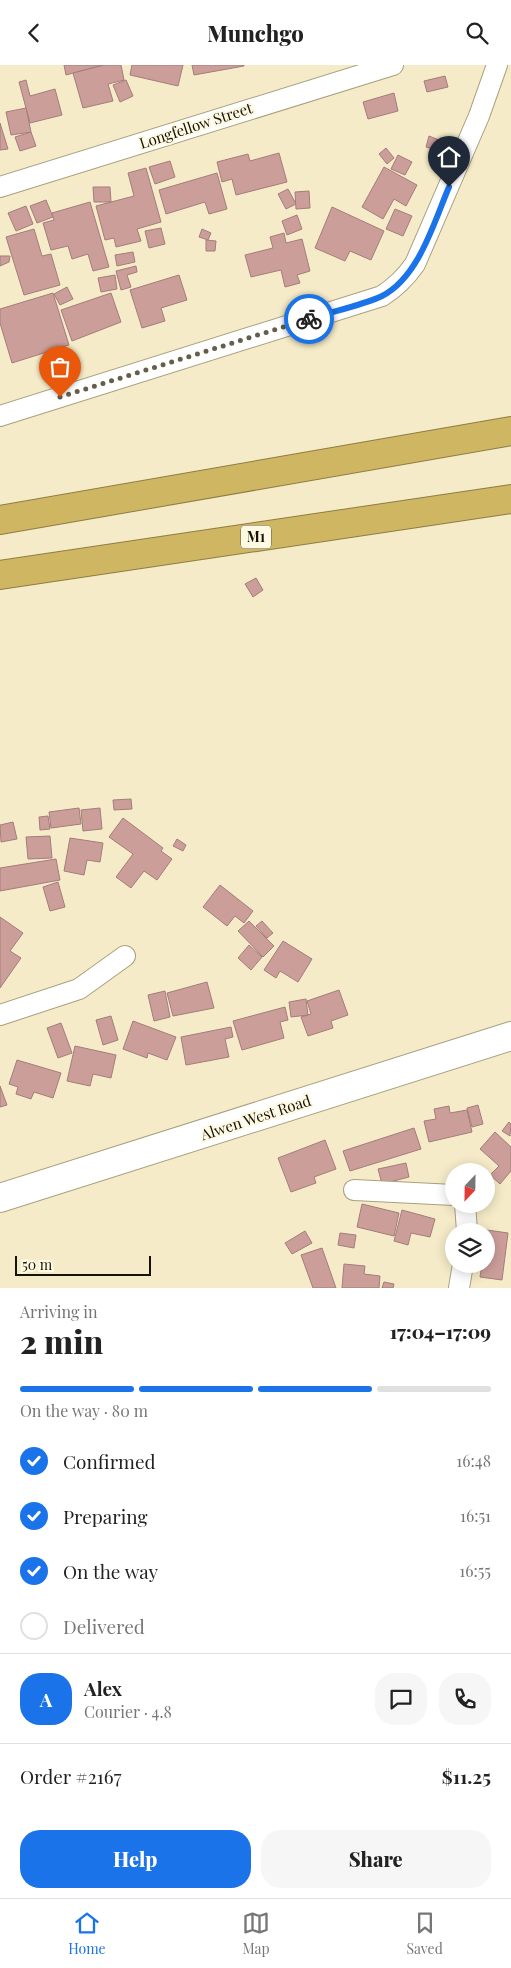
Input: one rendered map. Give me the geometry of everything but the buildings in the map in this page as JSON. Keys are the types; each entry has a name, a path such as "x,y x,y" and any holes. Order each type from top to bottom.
{"highway":[{"path":"0,520 511,431"},
{"name":"M1","path":"0,575 511,499"}],"street":[{"name":"Longfellow Street","path":"0,187 393,65"},
{"path":"0,416 382,296 395,287 406,277 415,264 479,116 497,65"},
{"path":"0,1015 80,989 125,956"},
{"name":"Alwen West Road","path":"0,1198 511,1036"},
{"path":"354,1190 445,1195"},
{"path":"459,1288 462,1273"}],"way so far":[{"path":"60,397 309,319"}],"route":[{"path":"309,319 382,296 406,277 415,264 449,187"}]}
